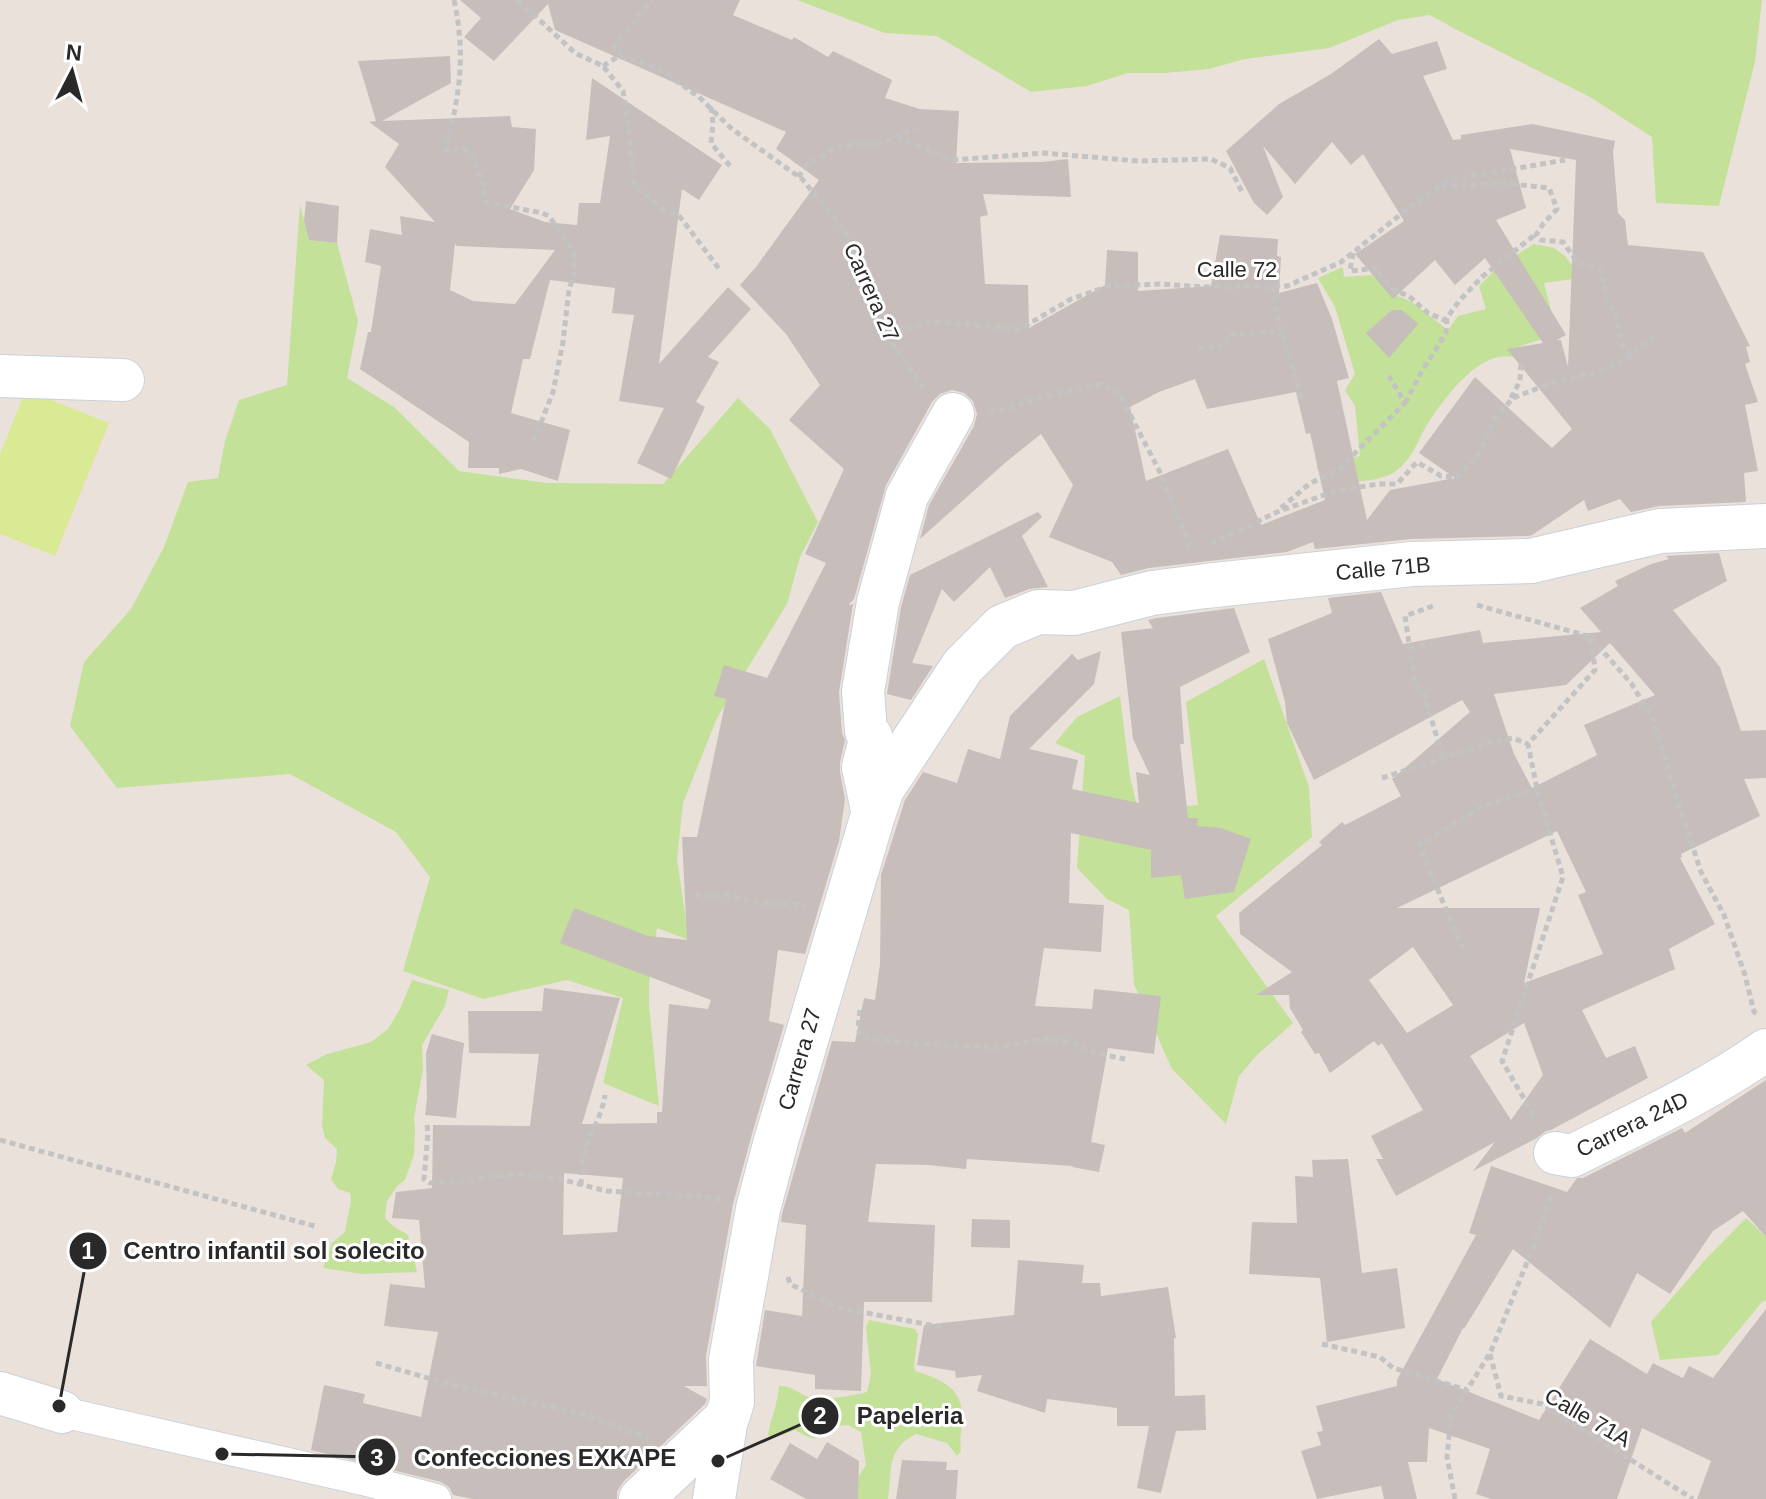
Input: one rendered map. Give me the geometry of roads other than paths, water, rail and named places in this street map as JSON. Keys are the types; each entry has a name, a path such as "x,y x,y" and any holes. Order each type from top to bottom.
{"street":[{"path":"0,376 123,380"},
{"path":"873,815 863,767 871,736 866,731 863,691 878,602 907,496 953,414"},
{"name":"Calle 71B","path":"1002,627 1038,612 1074,613 1152,593 1412,564 1531,561 1660,531 1766,526"},
{"name":"Carrera 27","path":"727,1418 732,1402 731,1360 758,1209 843,909 882,789 963,666 1002,627"},
{"name":"Carrera 24D","path":"1555,1153 1572,1156 1684,1099 1766,1050"},
{"path":"0,1393 62,1412 376,1482 436,1499"},
{"path":"641,1499 727,1418"},
{"path":"714,1499 727,1418"}],"place":[{"name":"Centro infantil sol solecito","path":"59,1406"},
{"name":"Confecciones EXKAPE","path":"222,1454"},
{"name":"Papeleria","path":"718,1461"}]}
